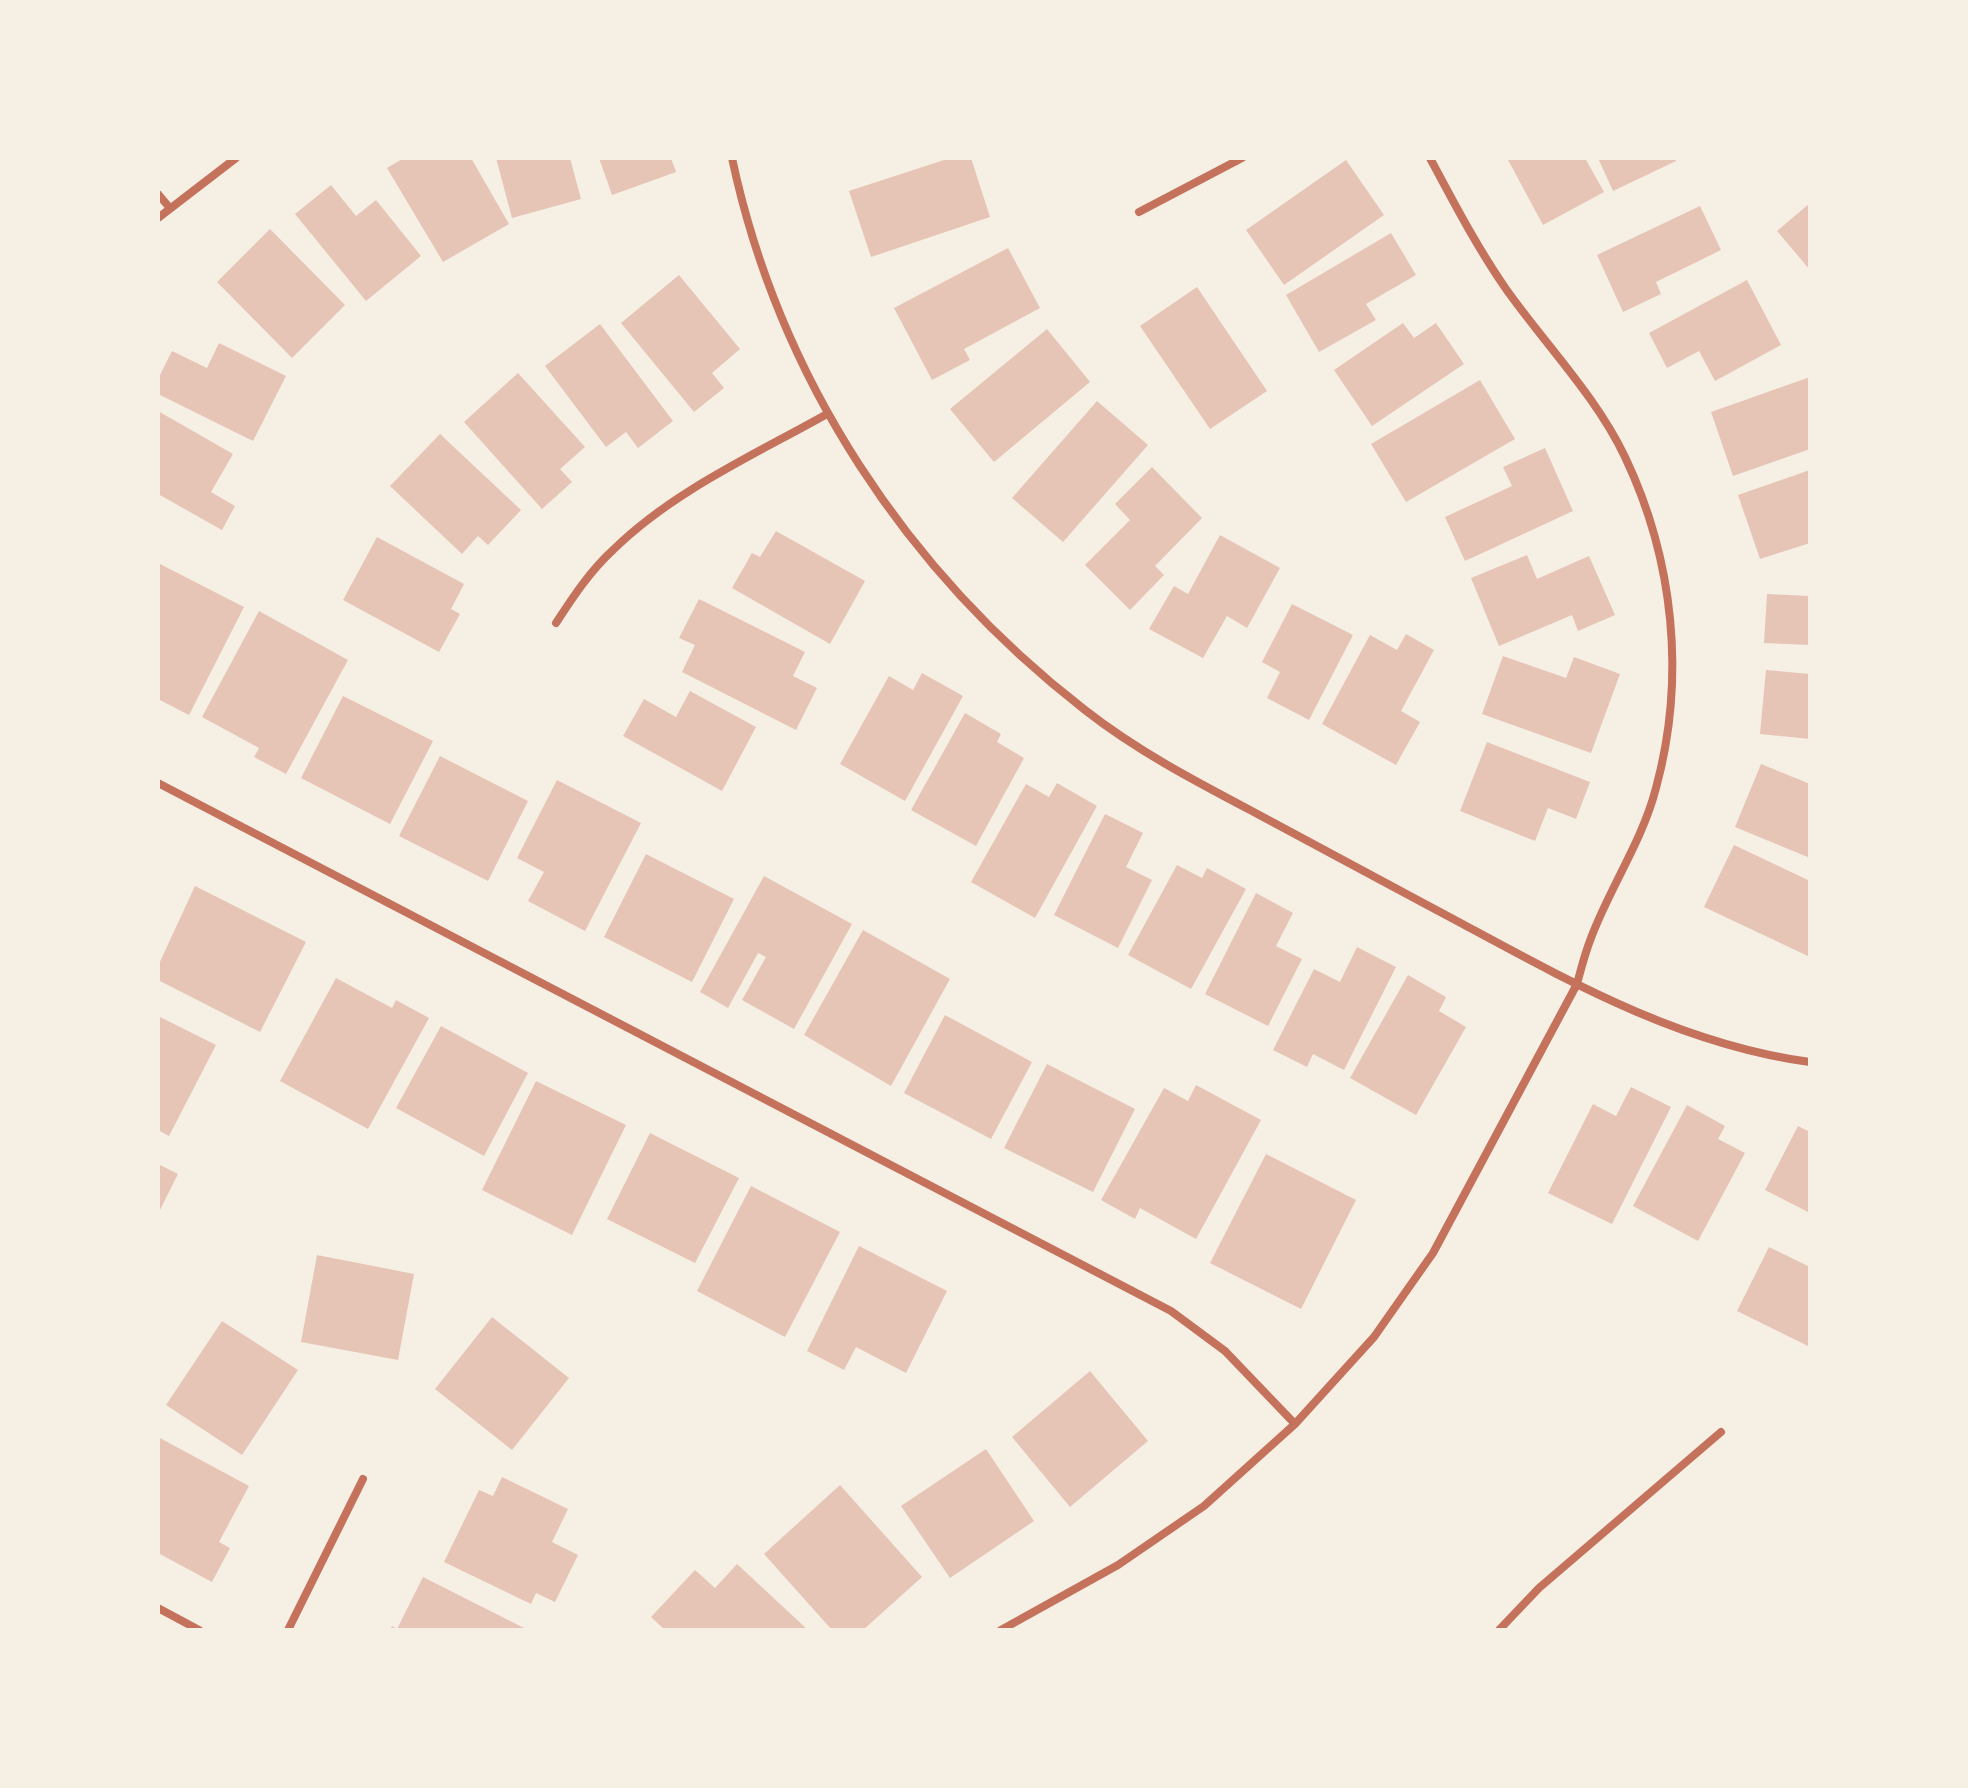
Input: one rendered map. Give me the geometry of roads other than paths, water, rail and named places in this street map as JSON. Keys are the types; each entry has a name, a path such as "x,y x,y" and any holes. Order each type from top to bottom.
{"street":[{"path":"158,218 236,158"},
{"path":"732,158 740,198 771,293 827,414 880,498 941,576 1010,648 1087,712 1170,767 1577,984 1652,1020 1740,1049 1810,1062"},
{"path":"1139,212 1242,158"},
{"path":"1001,1630 1118,1565 1204,1506 1295,1424 1374,1337 1433,1253 1577,984 1591,937 1641,835 1656,789 1667,741 1673,644 1668,595 1654,536 1624,455 1599,413 1506,289 1475,242 1430,158"},
{"path":"158,194 169,207"},
{"path":"556,623 581,585 601,562 645,521 683,495 827,414"},
{"path":"158,795 160,784 1171,1311 1225,1351 1295,1424"},
{"path":"1499,1630 1539,1588 1721,1432"},
{"path":"288,1630 363,1479"},
{"path":"158,1608 199,1630"}]}
